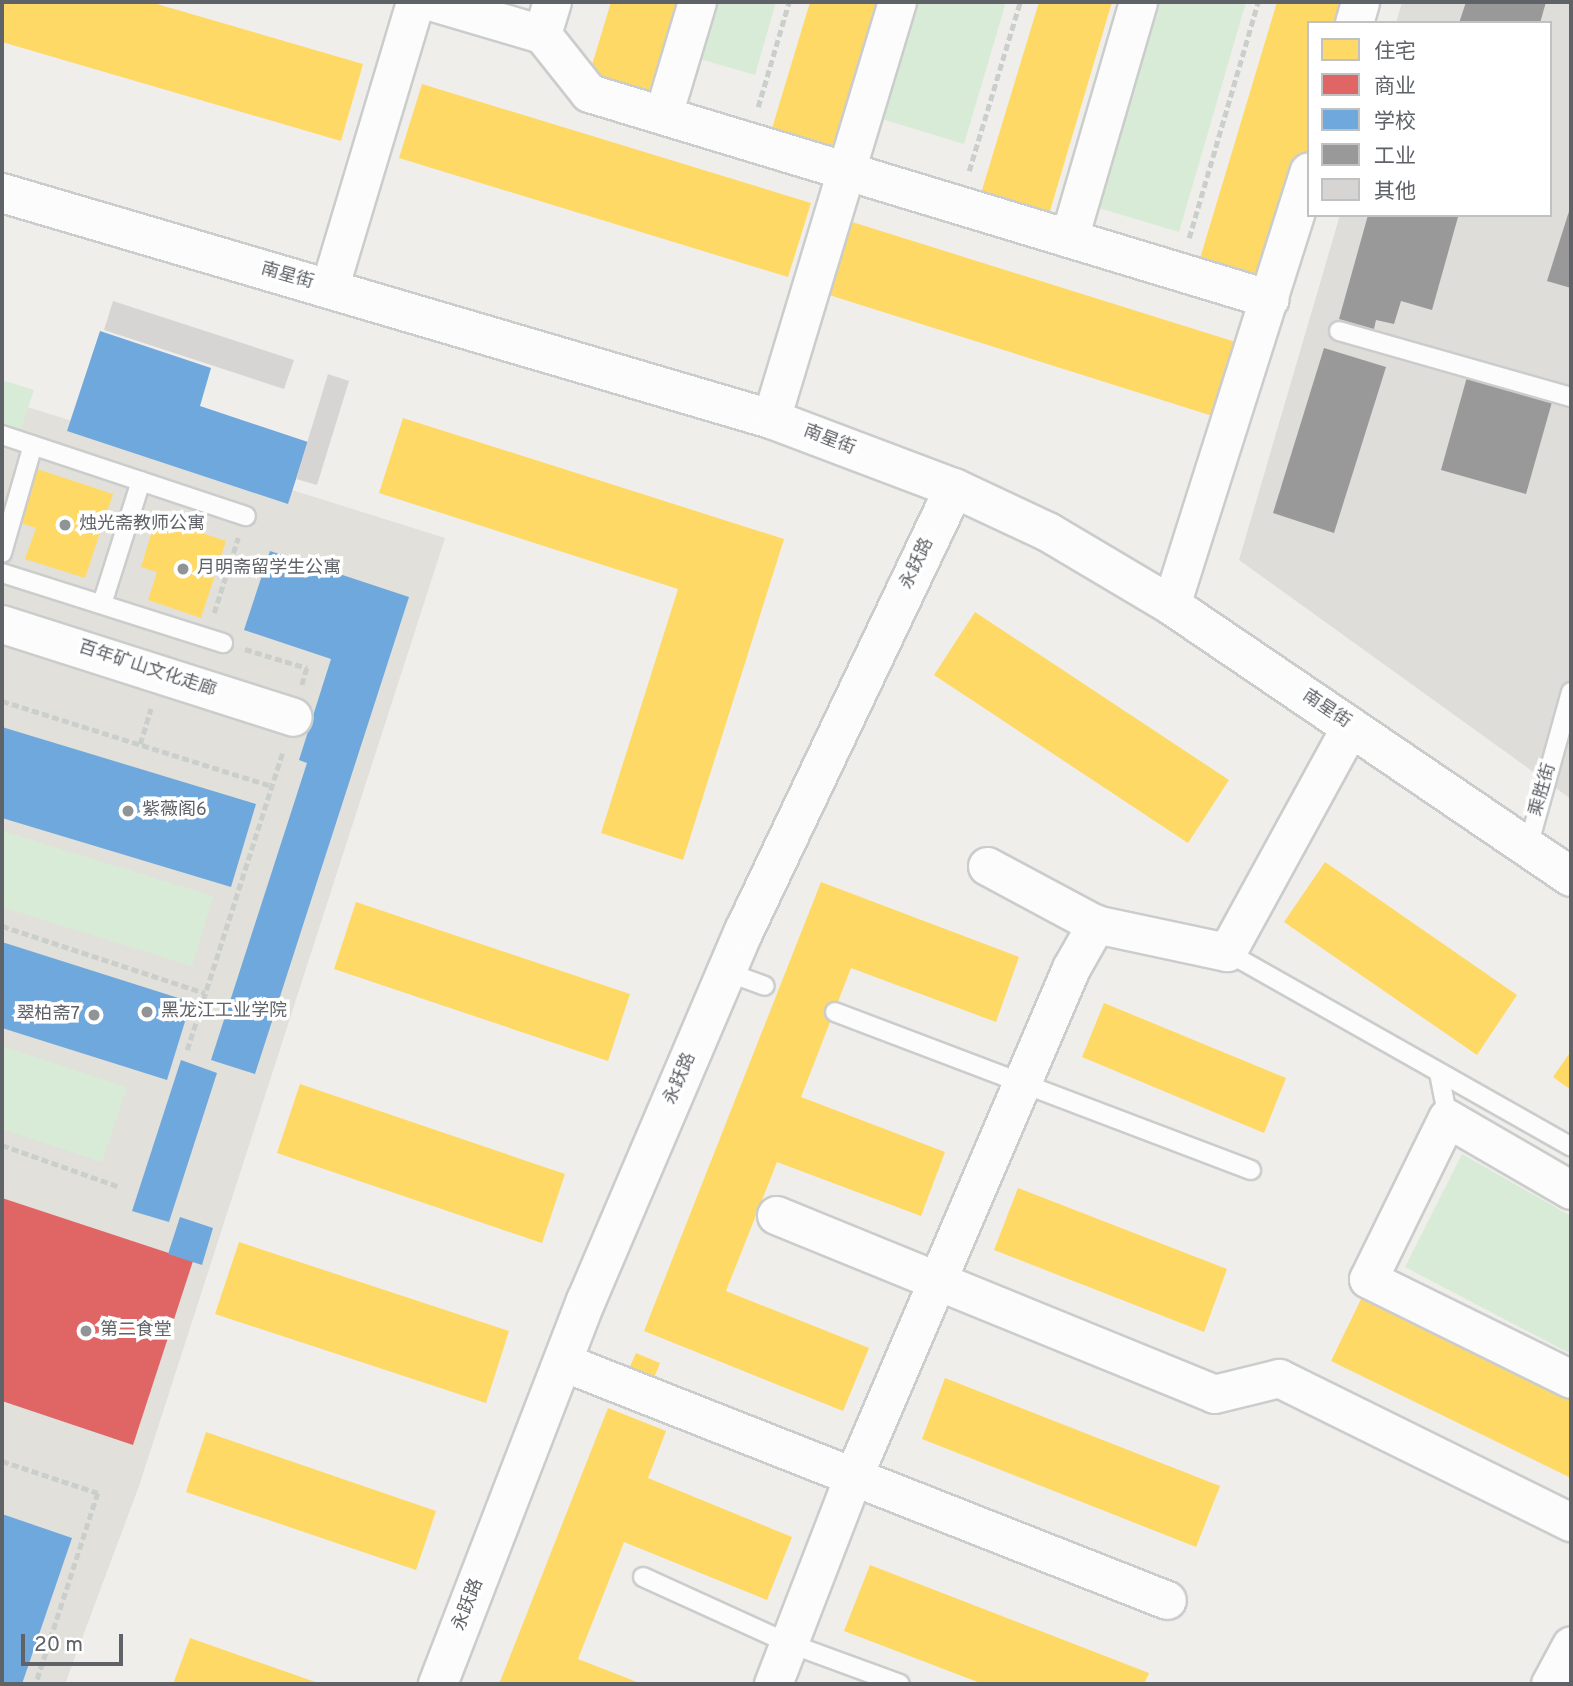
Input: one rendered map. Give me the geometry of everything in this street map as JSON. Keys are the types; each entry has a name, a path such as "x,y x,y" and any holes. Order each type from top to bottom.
{"street":[{"path":"329,289 415,2"},
{"path":"433,2 547,18 589,93 1270,299"},
{"path":"663,115 697,2"},
{"path":"771,419 897,2"},
{"path":"1069,238 1138,2"},
{"path":"1355,21 1360,2"},
{"path":"1171,605 1307,178"},
{"name":"南星街","path":"2,193 771,419 954,488 1048,532 1171,605 1571,877"},
{"name":"永跃路","path":"438,1684 563,1362 727,972 954,488"},
{"name":"百年矿山文化走廊","path":"2,624 293,717"},
{"path":"987,866 1096,924 1227,952 1350,727"},
{"path":"772,1684 853,1477 1071,968 1096,924"},
{"path":"1571,1190 1447,1119 1368,1279 1571,1379"},
{"path":"776,1215 1214,1394 1279,1378 1571,1522"},
{"path":"563,1362 1167,1600"},
{"path":"1550,1684 1571,1645"}],"lane":[{"path":"1339,331 1571,397"},
{"path":"2,435 246,516"},
{"path":"2,553 33,445"},
{"path":"102,604 141,481"},
{"path":"2,573 215,640"},
{"name":"乘胜街","path":"1528,847 1571,692"},
{"path":"1227,952 1571,1147"},
{"path":"727,972 765,986"},
{"path":"835,1012 1251,1170"},
{"path":"1439,1073 1447,1119"},
{"path":"643,1577 788,1643 900,1684"}],"path":[{"path":"747,141 789,2"},
{"path":"959,205 1020,2"},
{"path":"1180,272 1258,2"},
{"path":"215,640 246,516"},
{"path":"255,652 307,668"},
{"path":"2,701 272,786"},
{"path":"140,744 149,716"},
{"path":"187,1050 281,757"},
{"path":"2,926 205,993"},
{"path":"2,1145 120,1187"},
{"path":"2,1461 98,1493 36,1684"}],"shaded area":[{"path":"1402,2 1571,2 1571,799 1239,560 1339,217 1552,217 1552,21 1397,21"},
{"name":"黑龙江工业学院","path":"2,399 445,538 139,1486 65,1684 2,1684"}],"green space":[{"path":"710,2 776,2 755,75 693,57"},
{"path":"916,2 1006,2 964,144 882,119"},
{"path":"1151,2 1246,2 1179,232 1092,206"},
{"path":"2,380 34,390 14,451 2,447"},
{"path":"2,831 213,896 192,966 2,907"},
{"path":"2,1046 127,1087 102,1162 2,1129"},
{"path":"1462,1154 1571,1216 1571,1354 1405,1267"}],"building: 住宅":[{"path":"2,2 150,2 363,64 341,141 2,42"},
{"path":"611,2 681,2 652,98 588,78"},
{"path":"810,2 883,2 837,156 770,135"},
{"path":"1039,2 1112,2 1047,221 979,200"},
{"path":"1277,2 1352,2 1346,21 1307,21 1307,152 1267,286 1198,265"},
{"path":"422,84 811,203 788,277 399,158"},
{"path":"849,221 1242,344 1219,418 826,294"},
{"path":"403,418 784,539 683,860 601,833 678,589 379,493"},
{"name":"烛光斋教师公寓","path":"37,469 113,494 85,578 25,559 36,528 20,523"},
{"name":"月明斋留学生公寓","path":"156,518 226,541 201,618 148,600 157,572 141,567"},
{"path":"975,612 1229,780 1188,843 934,675"},
{"path":"1325,862 1517,995 1477,1055 1284,922"},
{"path":"821,882 1019,957 996,1022 851,968 801,1097 945,1152 921,1216 777,1162 726,1291 869,1348 843,1411 644,1331"},
{"path":"356,902 630,994 608,1061 334,969"},
{"path":"1104,1003 1286,1078 1264,1133 1082,1057"},
{"path":"1571,1051 1571,1090 1553,1077"},
{"path":"300,1084 565,1174 542,1243 277,1153"},
{"path":"1018,1188 1227,1269 1204,1332 994,1250"},
{"path":"239,1242 509,1331 486,1403 215,1314"},
{"path":"1364,1293 1571,1394 1571,1478 1331,1361"},
{"path":"636,1353 660,1363 652,1383 627,1373"},
{"path":"945,1378 1220,1486 1196,1547 922,1439"},
{"path":"608,1408 666,1431 648,1478 792,1537 767,1600 624,1542 578,1659 642,1684 499,1684"},
{"path":"206,1432 436,1511 416,1570 186,1492"},
{"path":"870,1565 1149,1673 1144,1684 983,1684 844,1631"},
{"path":"190,1638 321,1684 173,1684"}],"building: 商业":[{"name":"第二食堂","path":"2,1198 193,1261 133,1445 2,1401"}],"building: 学校":[{"path":"100,331 211,368 200,406 308,442 288,504 67,431"},
{"path":"270,551 409,597 255,1074 211,1060 307,763 299,760 331,659 244,630"},
{"name":"紫薇阁6","path":"2,727 256,804 231,887 2,818"},
{"name":"翠柏斋7","path":"2,942 191,1002 167,1080 2,1028"},
{"path":"181,1060 217,1073 169,1222 132,1211"},
{"path":"180,1217 213,1228 202,1265 168,1254"},
{"path":"2,1514 72,1538 22,1684 2,1684"}],"building: 工业":[{"path":"1466,2 1546,2 1541,21 1460,21"},
{"path":"1571,205 1571,288 1547,281"},
{"path":"1367,217 1458,217 1432,310 1401,301 1394,324 1376,320 1374,329 1339,319"},
{"path":"1324,348 1386,367 1334,533 1273,513"},
{"path":"1467,377 1552,402 1526,494 1441,470"}],"building: 其他":[{"path":"113,301 294,360 284,389 104,330"},
{"path":"328,374 349,381 317,485 296,479"}],"place":[{"name":"烛光斋教师公寓","path":"65,525"},
{"name":"月明斋留学生公寓","path":"183,569"},
{"name":"紫薇阁6","path":"128,811"},
{"name":"黑龙江工业学院","path":"147,1012"},
{"name":"翠柏斋7","path":"94,1015"},
{"name":"第二食堂","path":"86,1331"}]}
